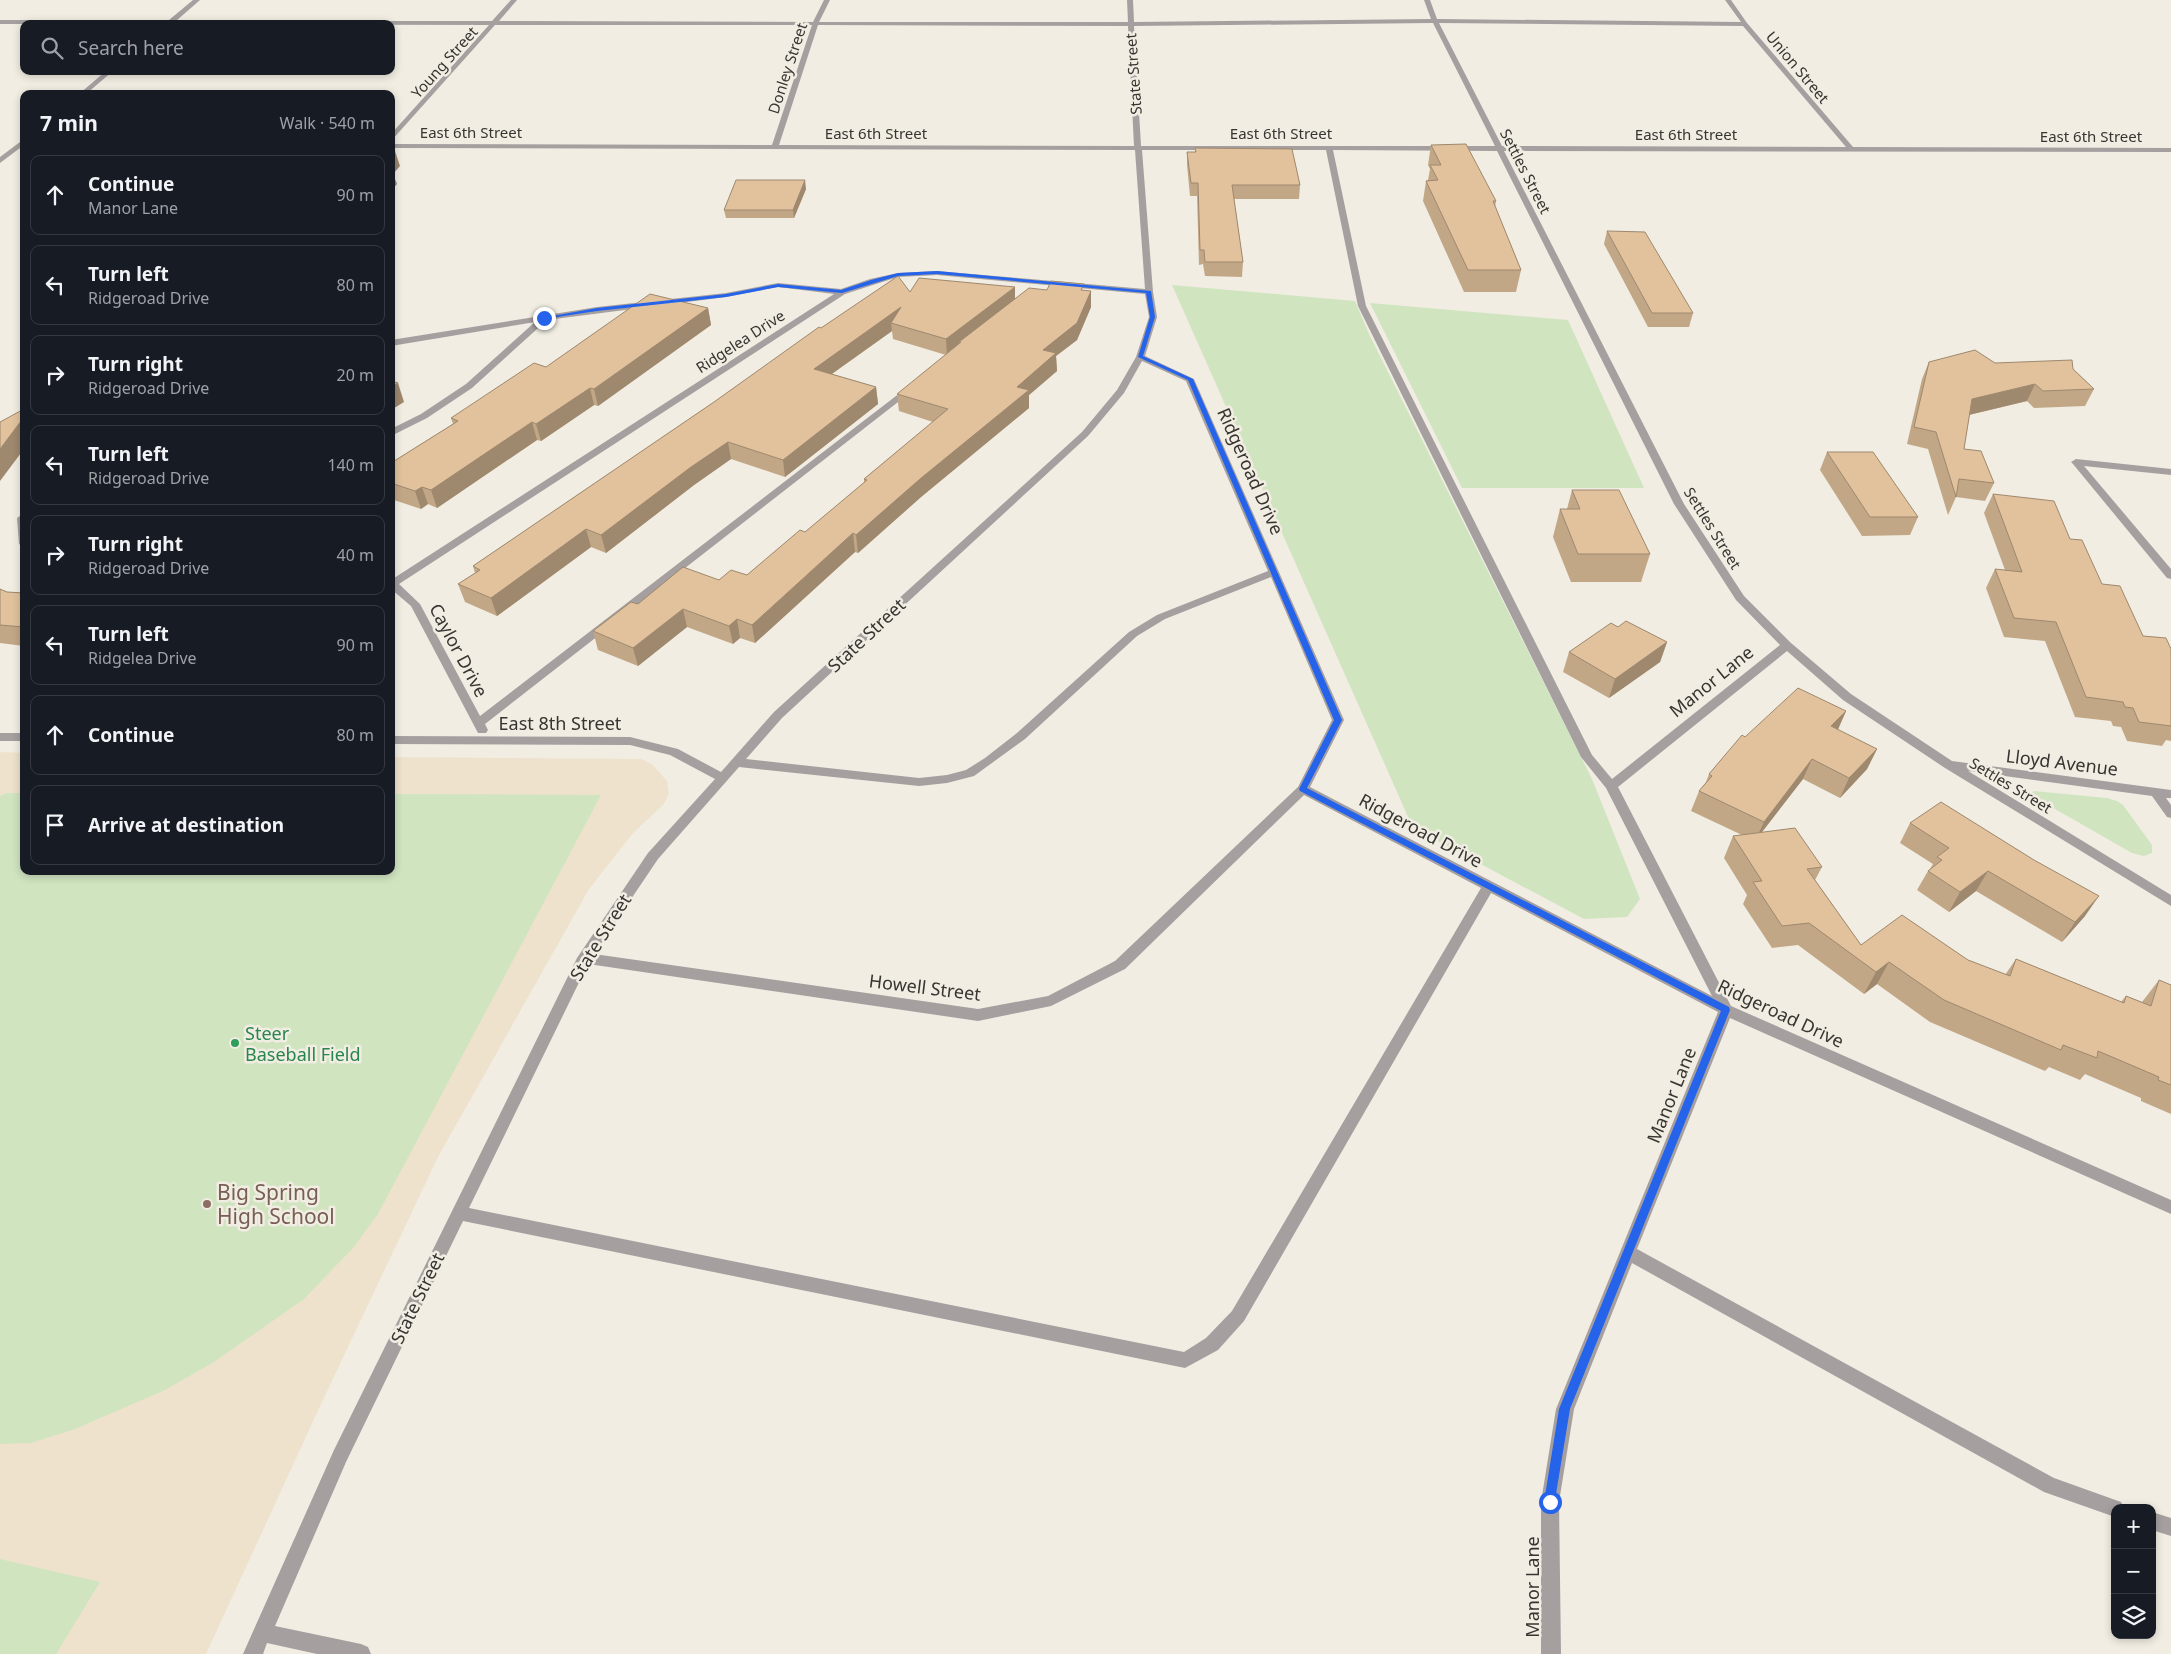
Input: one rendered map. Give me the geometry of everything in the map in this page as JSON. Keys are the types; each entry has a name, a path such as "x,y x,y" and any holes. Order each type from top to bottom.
{"street":[{"path":"173,20 197,0"},
{"name":"Young Street","path":"395,135 496,23 514,0"},
{"name":"Donley Street","path":"775,146 815,24 827,0"},
{"name":"State Street","path":"1130,0 1138,147"},
{"name":"Settles Street","path":"1427,0 1435,22 1497,147 1679,504 1740,598 1787,645 1847,697 1949,765 2171,901"},
{"name":"Union Street","path":"1728,0 1745,24 1851,149"},
{"path":"0,22 20,22"},
{"path":"395,23 1130,24 1435,22 1745,24"},
{"path":"87,90 105,75"},
{"path":"9,146 20,145"},
{"path":"0,161 20,146"},
{"name":"East 6th Street","path":"395,146 2171,150"},
{"path":"1138,147 1149,292 1153,317 1140,357"},
{"path":"1329,147 1362,306 1587,757 1611,786 1726,1010"},
{"name":"Ridgelea Drive","path":"395,581 842,292 873,281 898,275 937,273 1149,292"},
{"path":"1033,295 1048,283"},
{"path":"395,342 597,310 726,295 778,285 842,292"},
{"path":"395,431 424,416 469,386 544,318"},
{"name":"State Street","path":"253,1654 264,1633 340,1456 584,958 653,856 721,777 778,716 1085,434 1121,391 1140,357"},
{"name":"Ridgeroad Drive","path":"1140,357 1190,379 1338,720 1303,789 1726,1010 2171,1208"},
{"path":"478,723 924,379"},
{"path":"2171,472 2076,462 2171,576"},
{"path":"735,762 919,782 970,774 1021,736 1133,634 1160,617 1274,572"},
{"name":"Caylor Drive","path":"395,586 415,604 487,741"},
{"name":"Manor Lane","path":"1611,786 1787,645"},
{"path":"0,737 20,737"},
{"name":"East 8th Street","path":"395,740 630,741 674,752 721,777"},
{"name":"Lloyd Avenue","path":"1949,765 2171,794"},
{"name":"Howell Street","path":"584,958 978,1015 1051,1002 1120,965 1303,789"},
{"path":"2156,792 2171,814"},
{"path":"459,1213 1184,1360 1212,1344 1238,1316 1489,886"},
{"name":"Manor Lane","path":"1551,1654 1550,1502 1565,1409 1726,1010"},
{"path":"1628,1252 2050,1486 2111,1507"},
{"path":"2156,1522 2171,1527"},
{"path":"264,1633 361,1654"}],"shaded area":[{"name":"Steer Baseball Field","path":"0,752 20,753 20,875 395,875 395,757 641,759 652,764 667,781 669,794 663,805 633,833 589,889 438,1157 321,1404 206,1654 0,1654"}],"green space":[{"path":"1172,285 1355,301 1369,334 1592,779 1640,899 1627,917 1584,919 1413,828"},
{"path":"1370,303 1568,320 1644,488 1462,488"},
{"path":"2034,791 2107,798 2117,801 2123,805 2152,845 2152,853 2144,856 2132,853 2034,797 2031,793"},
{"name":"Steer Baseball Field","path":"7,793 20,793 20,875 395,875 395,794 601,795 378,1214 353,1248 304,1299 214,1362 165,1390 75,1429 31,1443 0,1444 0,796"},
{"path":"0,1559 100,1582 56,1654 0,1654"}],"building":[{"path":"1466,144 1496,201 1493,201 1521,270 1468,270 1426,181 1438,180 1430,165 1441,165 1431,145"},
{"path":"1195,148 1292,149 1300,185 1232,185 1243,262 1205,262 1204,250 1200,250 1198,183 1191,183 1187,152 1196,152"},
{"path":"736,180 805,180 793,210 724,210"},
{"path":"1607,231 1645,232 1693,313 1652,313"},
{"path":"898,276 910,292 919,278 1015,287 946,339 891,323 901,307 814,369 876,387 783,460 728,442 691,467 601,535 586,529 491,598 458,584 480,570 473,566 714,402 819,327 821,328"},
{"path":"1051,281 1084,284 1081,290 1091,291 1077,323 1043,350 1056,353 1017,387 1029,390 920,479 856,535 853,533 752,625 737,619 729,626 683,609 633,648 593,631 631,602 638,604 683,567 719,580 731,570 747,575 800,530 805,532 867,480 864,479 948,409 897,394 961,342 959,342 1029,288 1047,290"},
{"path":"650,294 708,308 594,389 590,388 536,424 532,422 431,490 422,487 415,491 395,484 395,460 458,421 451,418 534,363 546,367"},
{"path":"1975,350 1995,363 2072,360 2073,369 2094,389 2043,391 2035,384 1972,399 1964,449 1981,451 1994,483 1959,479 1956,497 1936,432 1914,427 1929,362"},
{"path":"20,411 20,422 0,449 0,422"},
{"path":"1827,452 1873,452 1918,517 1870,517"},
{"path":"1572,490 1619,490 1650,554 1578,554 1560,509 1580,509"},
{"path":"1993,494 2054,501 2070,539 2082,540 2102,584 2120,586 2143,636 2166,638 2171,649 2171,726 2139,722 2133,708 2125,707 2123,702 2086,697 2056,622 2014,618 1995,569 2022,572"},
{"path":"0,589 7,592 20,593 20,627 0,625"},
{"path":"1626,621 1667,642 1615,679 1569,652 1611,623 1618,627"},
{"path":"1798,688 1846,711 1831,726 1877,749 1849,778 1812,759 1764,822 1699,791 1712,776 1709,774 1742,735 1745,737"},
{"path":"1941,802 2034,860 2099,896 2075,922 1988,871 1960,892 1928,871 1942,860 1937,857 1949,848 1910,823"},
{"path":"1795,828 1822,867 1807,869 1861,945 1902,915 1968,960 2010,976 2016,959 2124,1003 2126,996 2151,1006 2159,980 2171,985 2171,1085 2158,1080 2159,1077 2098,1051 2097,1058 2063,1045 2061,1050 1944,1000 1889,962 1876,972 1809,923 1782,926 1753,882 1762,881 1733,836"}],"place":[{"name":"Steer Baseball Field","path":"235,1043"},
{"name":"Big Spring High School","path":"207,1204"}],"route":[{"path":"544,318 726,295 778,285 842,292 873,281 898,275 937,273 1149,292 1153,317 1140,357 1190,379 1338,720 1303,789 1726,1010 1565,1409 1550,1502"}]}
